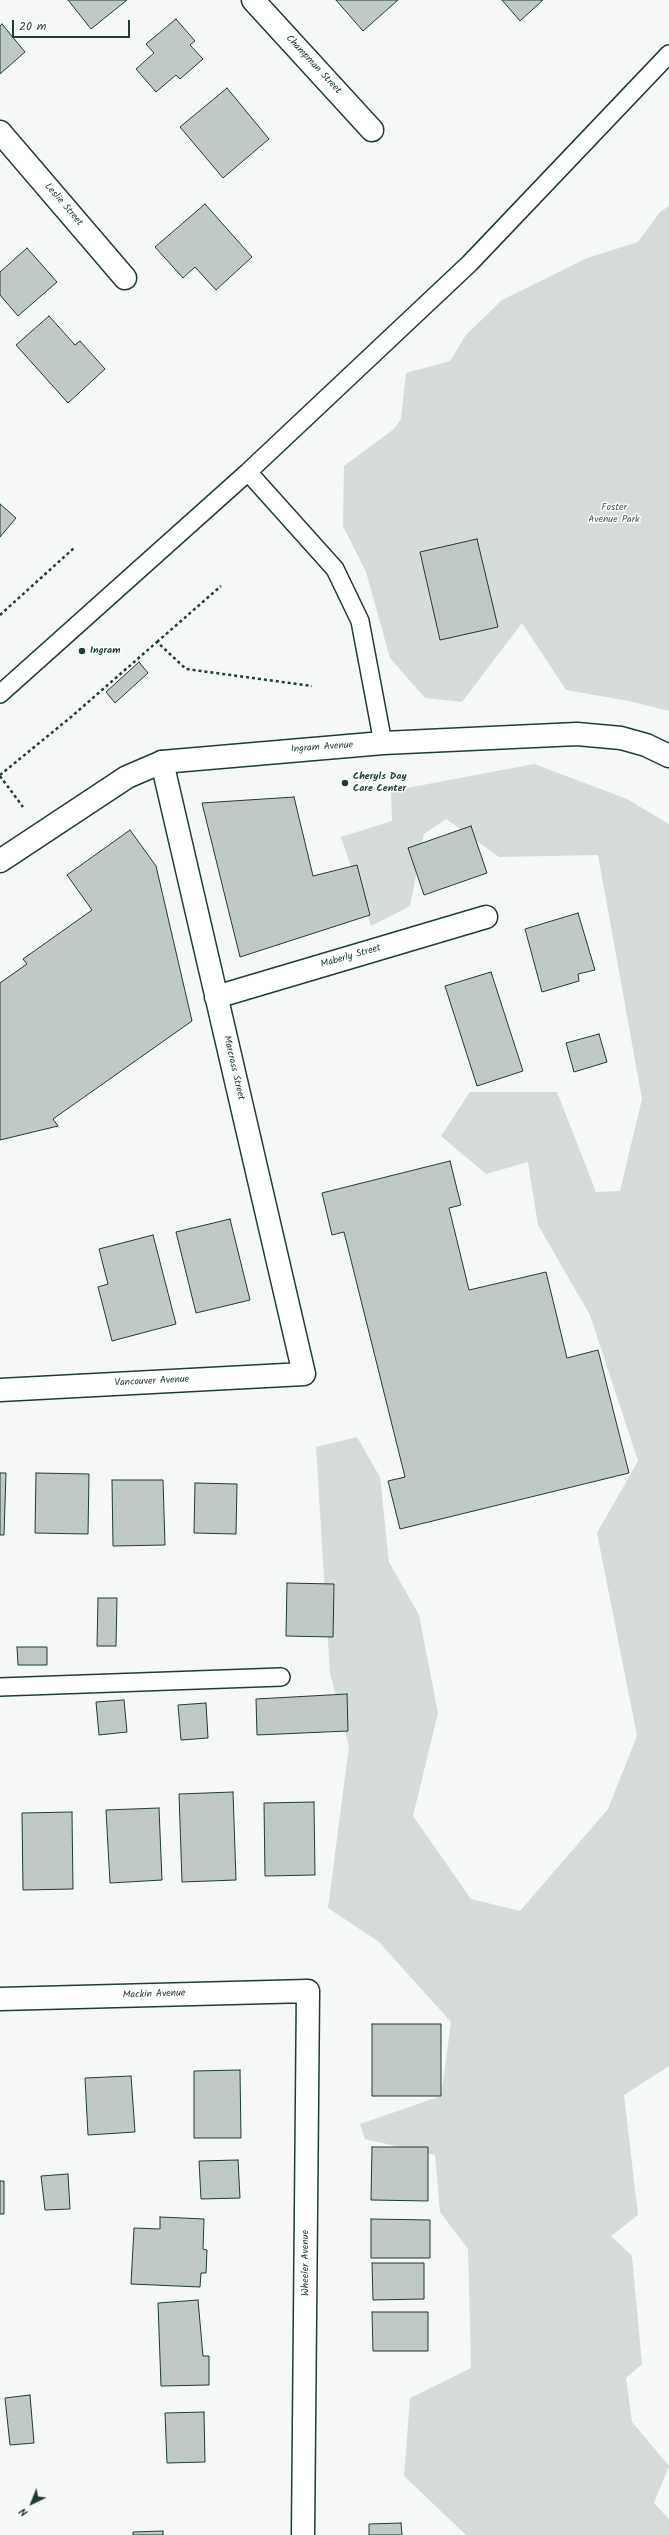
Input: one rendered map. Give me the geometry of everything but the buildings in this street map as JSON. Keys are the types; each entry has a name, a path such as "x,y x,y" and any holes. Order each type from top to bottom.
{"street":[{"name":"Champman Street","path":"253,0 372,130"},
{"name":"Leslie Street","path":"0,132 125,278"},
{"name":"Ingram Avenue","path":"0,861 127,777 162,762 383,743 577,734 621,738 646,745 669,756"},
{"name":"Marcross Street","path":"162,762 304,1374"},
{"name":"Maberly Street","path":"216,997 486,917"},
{"name":"Vancouver Avenue","path":"0,1390 304,1374"},
{"name":"Mackin Avenue","path":"0,1999 308,1991"},
{"name":"Wheeler Avenue","path":"304,2535 308,1991"}],"lane":[{"path":"0,694 248,472 470,263 669,54"},
{"path":"248,472 335,569 360,621 383,743"},
{"path":"0,1687 281,1677"}],"path":[{"path":"0,615 74,548"},
{"path":"23,807 0,775 71,717 220,586"},
{"path":"158,642 186,669 312,686"}],"green space":[{"name":"Foster Avenue Park","path":"669,206 669,711 629,701 566,690 522,623 462,702 425,698 390,658 366,572 343,526 344,466 394,429 401,419 406,373 450,361 466,335 502,300 587,258 638,242 660,212"},
{"path":"534,764 627,799 669,824 669,2066 624,2095 638,2215 611,2236 632,2256 642,2364 626,2378 632,2422 669,2466 654,2503 669,2519 669,2535 466,2535 404,2476 410,2398 471,2368 468,2249 440,2212 435,2155 365,2139 360,2124 441,2096 451,2022 379,1942 328,1908 349,1746 330,1673 316,1447 357,1437 380,1477 389,1562 419,1615 438,1713 413,1816 471,1899 520,1911 608,1809 637,1736 597,1533 638,1461 590,1315 538,1225 528,1162 486,1174 441,1136 470,1092 557,1092 596,1192 620,1191 642,1099 598,855 499,857 446,819 424,834 410,906 371,926 341,837 392,821 391,791"}],"place":[{"name":"Ingram","path":"82,651"},
{"name":"Cheryls Day Care Center","path":"345,783"}]}
